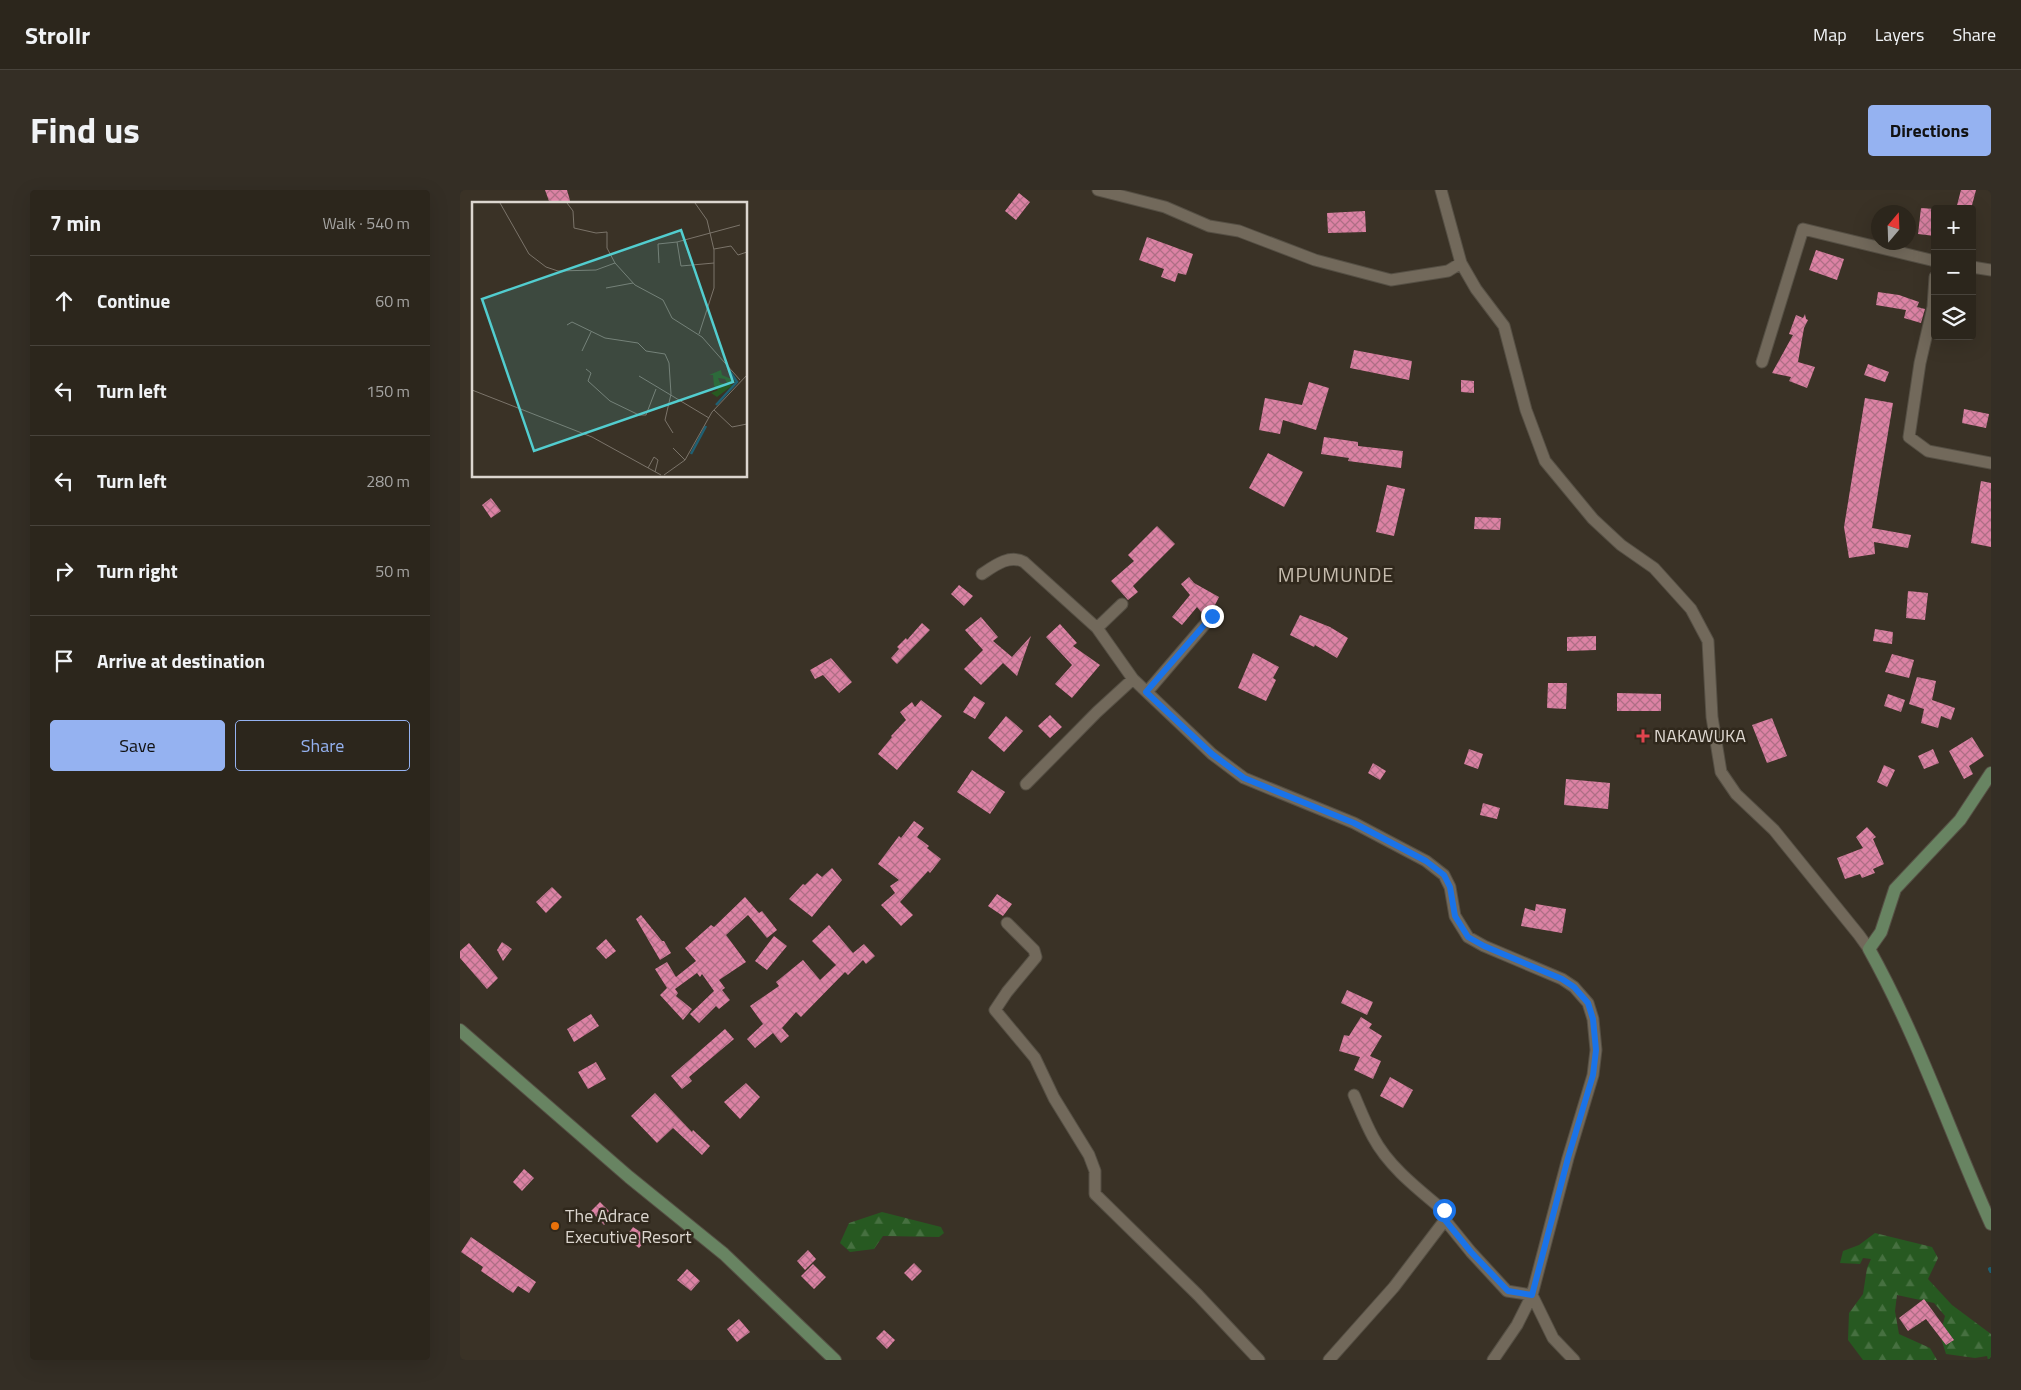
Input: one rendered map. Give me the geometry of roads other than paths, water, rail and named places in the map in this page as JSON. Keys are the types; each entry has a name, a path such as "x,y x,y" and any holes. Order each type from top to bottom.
{"street":[{"path":"1098,190 1165,207 1208,226 1239,231 1315,260 1391,280 1448,271 1461,263"},
{"path":"1441,190 1461,263 1476,289 1504,326 1526,410 1545,461 1593,519 1621,545 1654,568 1691,610 1700,624 1708,641 1712,717 1722,772 1736,794 1774,830 1859,935 1868,949 1885,978 1991,1224"},
{"path":"1762,362 1803,229 1931,260"},
{"path":"1976,268 1991,270"},
{"path":"1934,295 1933,307 1920,363 1909,437 1928,451 1991,463"},
{"path":"982,574 1001,562 1018,559 1024,562 1097,628 1133,679 1212,754 1244,778 1354,823 1426,861 1444,875 1450,887 1455,916 1468,937 1484,946 1562,979 1574,987 1588,1003 1593,1019 1596,1050 1593,1075 1568,1158 1532,1295 1517,1325 1493,1360"},
{"path":"1097,628 1122,604"},
{"path":"1146,692 1212,616"},
{"path":"1026,784 1097,712 1133,679"},
{"path":"1868,949 1881,932 1895,889 1960,820 1991,773"},
{"path":"1007,923 1034,950 1036,957 1007,992 995,1010 1034,1058 1054,1098 1089,1155 1095,1171 1096,1194 1198,1295 1259,1360"},
{"path":"460,1030 629,1177 724,1254 835,1360"},
{"path":"1354,1095 1374,1139 1395,1167 1421,1192 1444,1210 1445,1220 1471,1252 1508,1291 1532,1295"},
{"path":"1328,1360 1394,1287 1445,1220"},
{"path":"1532,1295 1553,1338 1574,1360"}],"place":[{"name":"NAKAWUKA","path":"1643,736"},
{"name":"The Adrace Executive Resort","path":"555,1226"}],"district":[{"name":"MPUMUNDE","path":"1336,575"}]}
